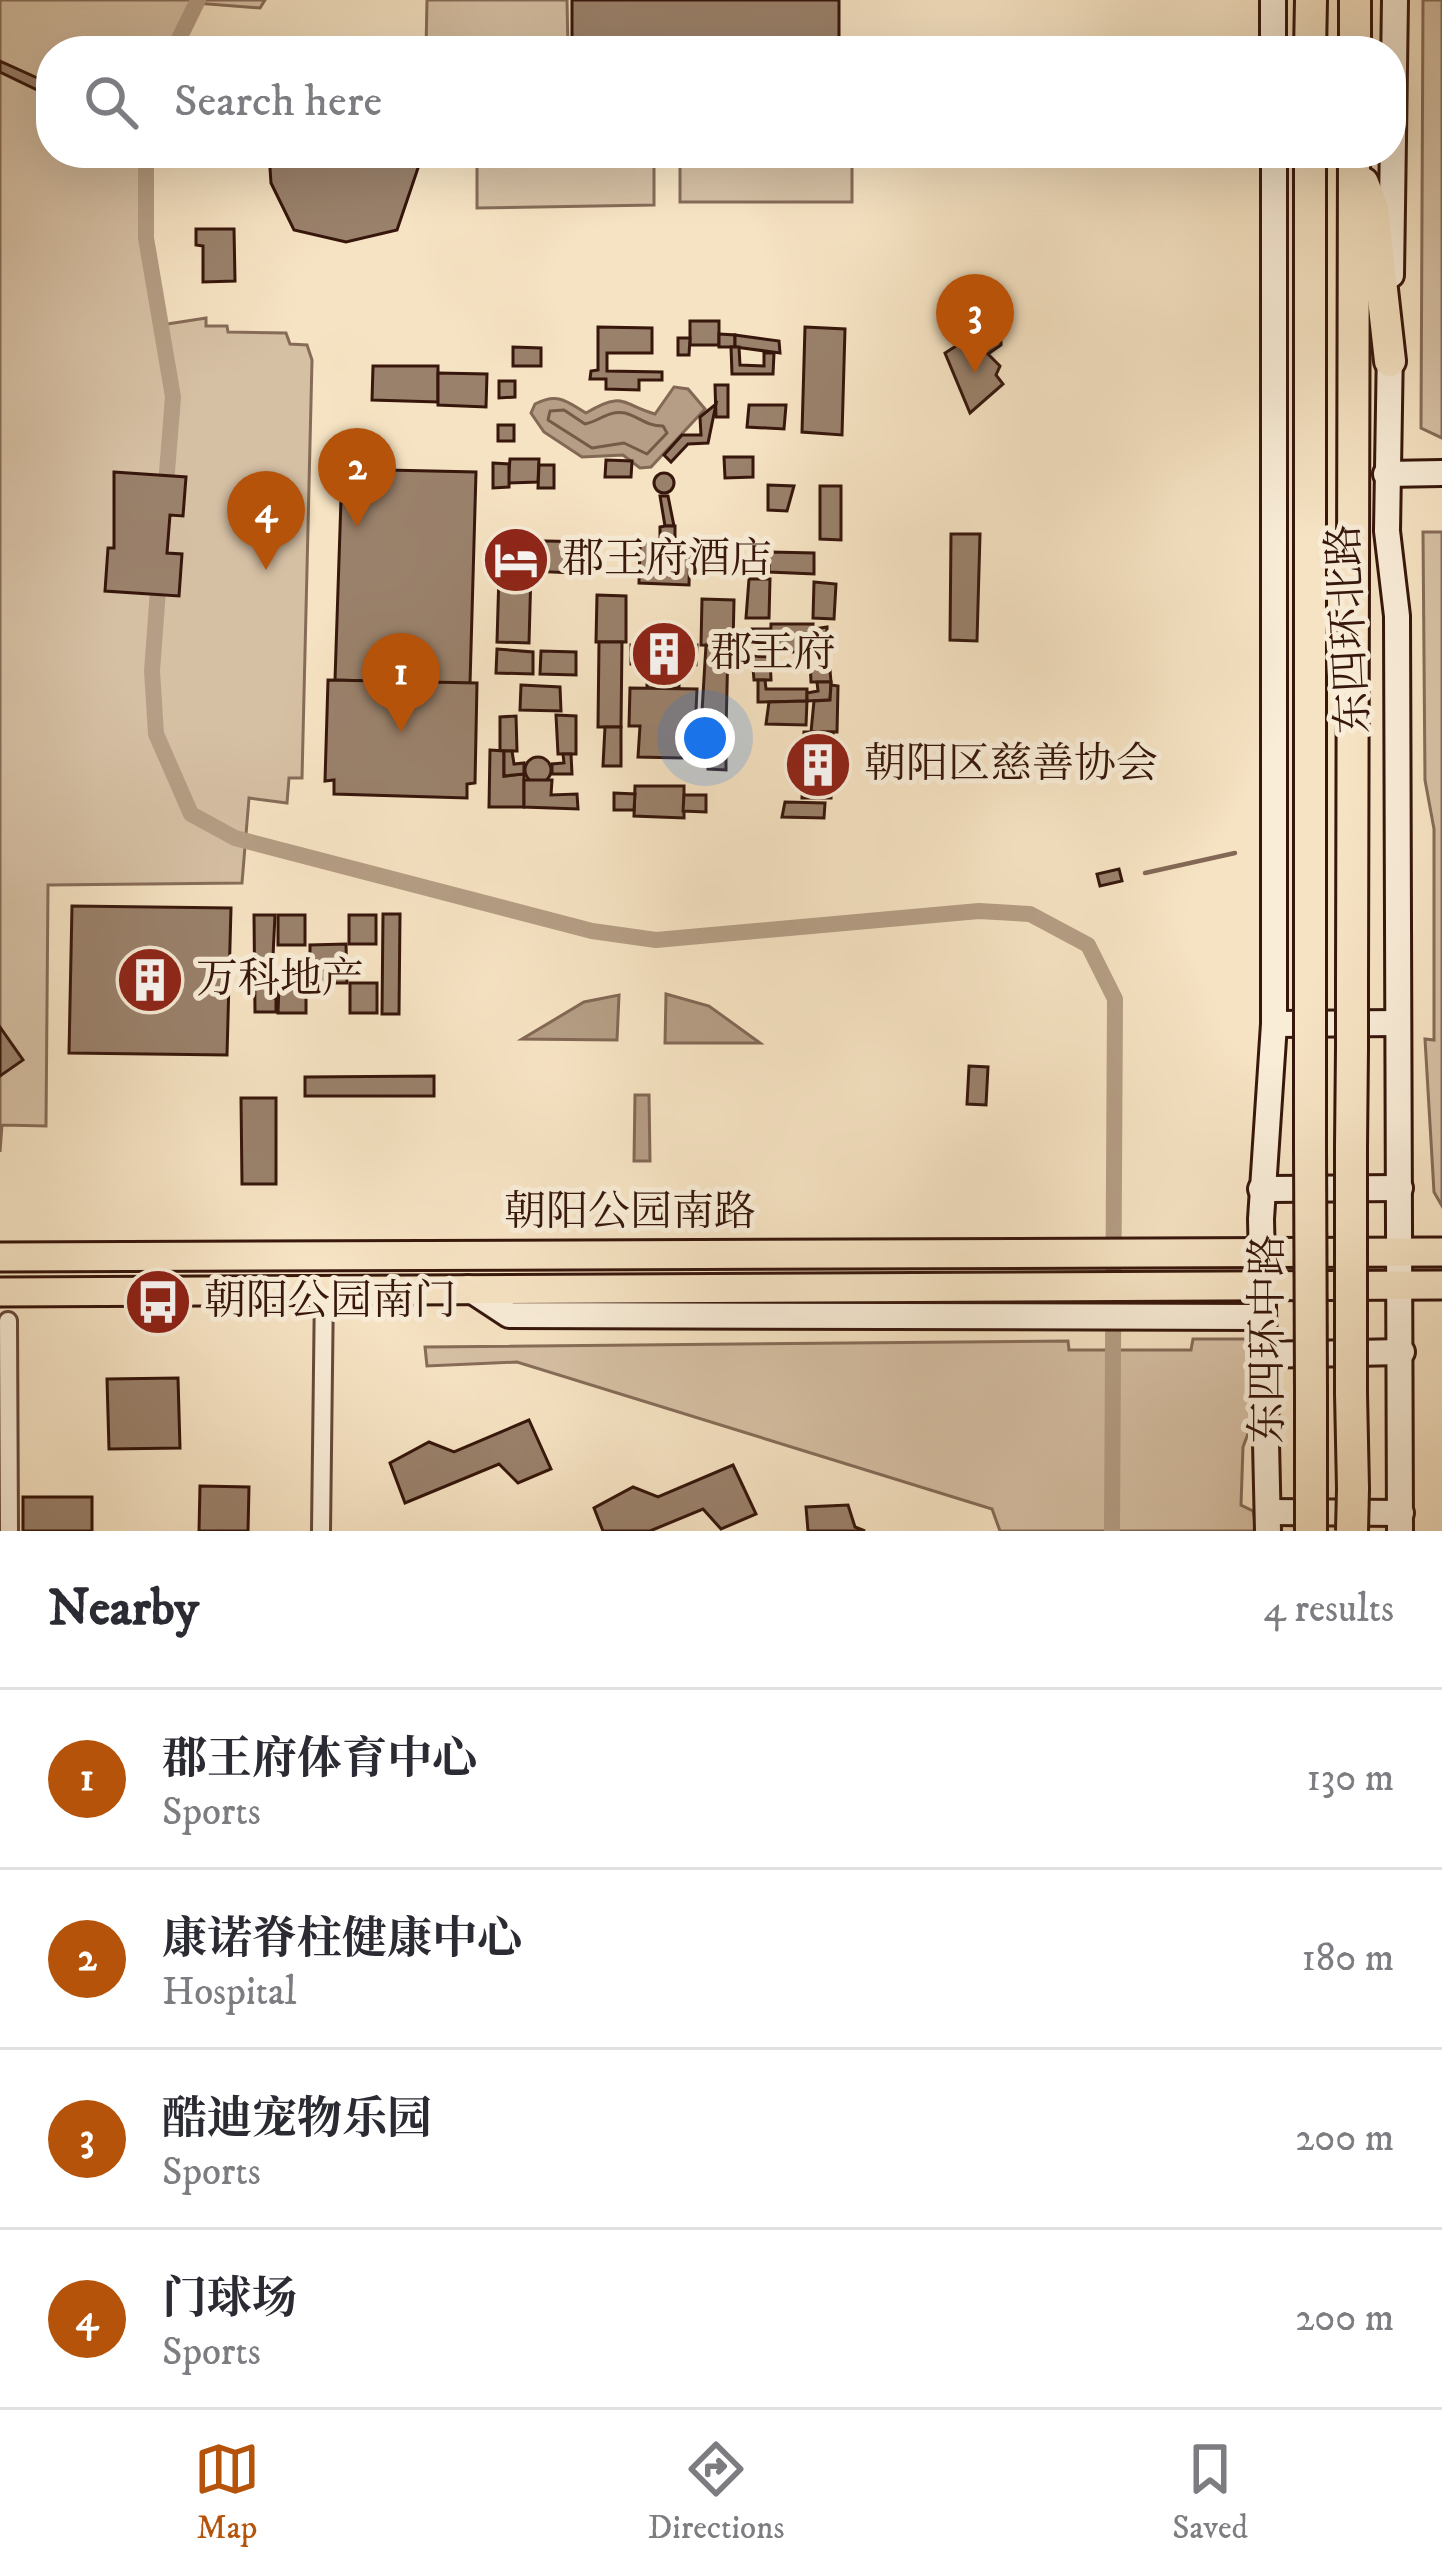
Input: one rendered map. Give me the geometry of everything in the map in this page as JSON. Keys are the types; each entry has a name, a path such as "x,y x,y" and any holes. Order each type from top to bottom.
{"highway":[{"path":"1310,0 1310,36"},
{"path":"1356,36 1357,6"},
{"name":"东四环北路","path":"1310,168 1310,1148"},
{"name":"东四环北路","path":"1351,1393 1354,168"},
{"path":"1358,168 1373,209 1390,361"},
{"name":"东四环中路","path":"1310,1148 1311,1531"},
{"name":"东四环中路","path":"1351,1393 1352,1531"}],"main road":[{"name":"朝阳公园南路","path":"0,1257 1442,1252"},
{"name":"朝阳公园南路","path":"0,1292 1070,1288 1162,1303 1261,1288 1442,1285"}],"street":[{"path":"1273,0 1273,36"},
{"name":"东四环北路","path":"1395,0 1395,36"},
{"name":"东四环北路","path":"1261,1288 1261,1189 1274,1024 1274,168"},
{"name":"东四环北路","path":"1393,168 1386,475 1397,616 1400,1287"},
{"path":"1386,475 1442,473"},
{"path":"1274,1024 1399,1023"},
{"path":"1261,1189 1400,1188"},
{"path":"1268,1521 1401,1522 1400,1287"},
{"path":"321,1531 324,1288"},
{"name":"朝阳公园南路","path":"467,1288 509,1315 1070,1317 1162,1303 1262,1317"},
{"name":"东四环中路","path":"1261,1288 1268,1521"},
{"path":"8,1321 9,1531"},
{"path":"1264,1355 1402,1352"}],"shaded area":[{"path":"0,0 265,0 260,8 196,3 180,36 36,36 36,168 146,168 146,238 161,325 206,318 206,326 227,326 228,332 286,333 290,344 307,345 312,360 302,778 289,778 287,803 249,798 242,883 48,885 46,1126 2,1125 0,1152"},
{"path":"427,0 567,0 568,36 426,36"},
{"path":"1423,0 1442,0 1442,438 1421,428"},
{"path":"477,168 654,168 654,205 477,208"},
{"path":"680,168 852,168 852,202 680,202"},
{"path":"1423,532 1442,532 1442,1206 1434,1192 1425,1039 1434,1040 1434,829 1425,780"},
{"path":"1193,1339 1245,1339 1252,1344 1252,1423 1243,1447 1241,1505 1253,1511 1257,1531 1000,1531 992,1509 517,1362 427,1366 425,1347 1068,1341 1069,1350 1191,1350"}],"water":[{"path":"674,387 688,389 705,409 651,467 640,468 623,455 582,457 544,432 531,413 535,404 557,399 586,413 622,401 655,414"},
{"path":"666,994 709,1006 760,1043 665,1043"},
{"path":"619,995 617,1040 522,1039 584,1002"},
{"path":"635,1095 649,1095 650,1161 634,1161"}],"building":[{"path":"572,0 839,0 839,36 572,36"},
{"path":"0,61 36,77 36,90 0,72"},
{"path":"270,168 418,168 397,230 346,242 294,230 271,183"},
{"path":"196,229 234,229 235,281 203,282 203,246 196,245"},
{"path":"690,321 719,321 719,345 690,345"},
{"path":"598,327 652,328 652,353 607,353 607,371 662,372 662,380 639,380 639,390 606,389 606,379 590,379 591,371 598,370"},
{"path":"805,327 845,329 842,435 802,432"},
{"path":"988,328 1001,336 1001,345 988,354 1000,366 996,375 1003,384 970,413 945,353 967,339 975,340"},
{"path":"719,334 735,335 735,347 719,347"},
{"path":"735,335 779,341 780,353 735,347"},
{"path":"678,338 690,338 689,355 678,355"},
{"path":"513,347 541,348 541,366 513,366"},
{"path":"731,347 739,347 740,365 764,366 764,353 774,353 773,374 732,374"},
{"path":"373,366 438,366 438,402 372,400"},
{"path":"438,373 487,374 486,407 438,405"},
{"path":"499,381 515,381 515,397 499,398"},
{"path":"715,385 728,385 728,417 716,417"},
{"path":"716,404 708,443 688,444 671,462 664,455 682,435 701,435 700,417"},
{"path":"749,405 786,405 784,429 747,427"},
{"path":"498,425 514,425 514,441 498,441"},
{"path":"724,457 753,457 753,477 725,478"},
{"path":"510,459 539,459 538,482 508,483"},
{"path":"606,460 632,461 631,477 605,477"},
{"path":"493,463 509,464 509,487 493,488"},
{"path":"539,465 554,465 554,488 538,488"},
{"path":"342,469 476,472 470,684 335,680"},
{"path":"114,472 186,477 183,516 170,515 167,553 182,554 179,596 105,591 108,548 114,548"},
{"path":"664,473 674,483 664,493 654,483"},
{"path":"768,485 794,486 787,511 768,510"},
{"path":"820,486 841,486 841,540 820,539"},
{"path":"660,496 668,496 674,526 665,526"},
{"path":"675,526 675,539 660,539 660,527"},
{"path":"951,534 980,534 977,641 950,640"},
{"path":"500,540 594,542 594,574 531,571 529,643 497,642"},
{"path":"640,543 690,544 689,585 639,583"},
{"path":"719,550 719,568 700,569 700,551"},
{"path":"769,552 814,553 814,574 769,572"},
{"path":"749,579 770,579 769,618 746,618"},
{"path":"814,582 836,584 834,619 813,618"},
{"path":"597,595 626,596 626,642 596,642"},
{"path":"702,599 734,600 733,646 701,645"},
{"path":"771,624 813,624 811,652 770,652"},
{"path":"827,627 827,644 813,643 813,629"},
{"path":"752,629 769,629 770,644 752,642"},
{"name":"郡王府","path":"647,637 679,637 679,645 697,645 696,665 647,670 647,664 631,664 631,645 647,645"},
{"path":"599,642 622,642 621,727 598,727"},
{"path":"706,645 728,646 726,730 701,728"},
{"path":"497,649 533,652 533,674 496,673"},
{"path":"541,651 576,652 576,675 540,674"},
{"path":"752,656 770,657 771,680 754,680"},
{"path":"829,658 831,682 811,682 810,660"},
{"path":"647,670 679,670 679,688 647,688"},
{"path":"328,680 477,683 475,783 467,784 467,798 334,794 334,780 325,781"},
{"path":"758,680 765,680 766,689 807,689 807,701 758,702"},
{"path":"817,682 831,682 830,700 807,701 807,693 818,691"},
{"path":"521,685 560,687 561,711 520,710"},
{"path":"831,685 838,686 837,732 811,732 814,701 830,700"},
{"path":"630,688 697,689 695,730 683,730 682,758 638,757 640,726 629,726"},
{"path":"807,701 806,725 766,724 769,702"},
{"path":"556,715 576,716 576,754 558,754"},
{"path":"516,716 517,751 500,751 500,717"},
{"path":"605,727 621,727 621,766 603,766"},
{"path":"708,729 726,730 726,770 708,769"},
{"name":"朝阳区慈善协会","path":"804,732 833,732 831,798 802,798"},
{"path":"490,750 504,751 504,776 524,774 524,807 489,807"},
{"path":"504,751 512,751 514,764 524,763 524,774 504,776"},
{"path":"563,754 571,754 572,774 552,774 552,764 564,763"},
{"path":"538,757 551,770 538,783 525,770"},
{"path":"524,780 552,780 551,795 577,794 578,809 524,807"},
{"path":"635,786 684,786 684,818 634,816"},
{"path":"614,793 635,794 634,810 614,810"},
{"path":"684,795 706,795 706,812 683,811"},
{"path":"785,802 825,803 824,818 782,817"},
{"path":"1119,869 1122,881 1100,886 1097,874"},
{"name":"万科地产","path":"72,906 231,908 227,1055 69,1053"},
{"path":"383,914 400,914 399,1014 382,1014"},
{"path":"254,915 275,915 271,998 276,998 276,1012 255,1012"},
{"path":"278,915 305,915 305,945 278,945"},
{"path":"349,915 376,915 376,944 349,944"},
{"path":"346,944 347,983 310,983 310,945"},
{"path":"350,983 377,983 377,1013 350,1013"},
{"path":"279,984 306,984 306,1013 278,1013"},
{"path":"0,1027 23,1060 0,1076"},
{"path":"969,1066 988,1067 986,1105 967,1104"},
{"path":"434,1076 434,1096 305,1096 305,1077"},
{"path":"241,1098 276,1098 276,1184 242,1184"},
{"path":"178,1378 180,1448 109,1449 107,1379"},
{"path":"529,1420 551,1469 518,1483 499,1464 405,1503 390,1463 429,1442 454,1452"},
{"path":"733,1465 756,1514 721,1529 703,1509 650,1531 603,1531 594,1508 633,1487 658,1497"},
{"path":"200,1486 249,1487 248,1531 199,1531"},
{"path":"23,1497 92,1497 92,1531 23,1531"},
{"path":"848,1505 855,1527 865,1531 808,1531 806,1507"}],"waterway":[{"path":"180,36 198,0"},
{"path":"146,168 146,238 173,397 165,497"},
{"path":"159,577 152,671 156,734 191,814 235,838 592,931 656,940 979,911 1030,914 1088,945 1115,999 1112,1531"},
{"path":"1145,873 1235,853"}],"place":[{"name":"酷迪宠物乐园","path":"975,373"},
{"name":"康诺脊柱健康中心","path":"357,527"},
{"name":"郡王府酒店","path":"516,560"},
{"name":"门球场","path":"266,570"},
{"name":"郡王府","path":"664,654"},
{"name":"郡王府体育中心","path":"401,732"},
{"name":"朝阳区慈善协会","path":"818,765"},
{"name":"万科地产","path":"150,980"},
{"name":"朝阳公园南门","path":"158,1302"}]}
